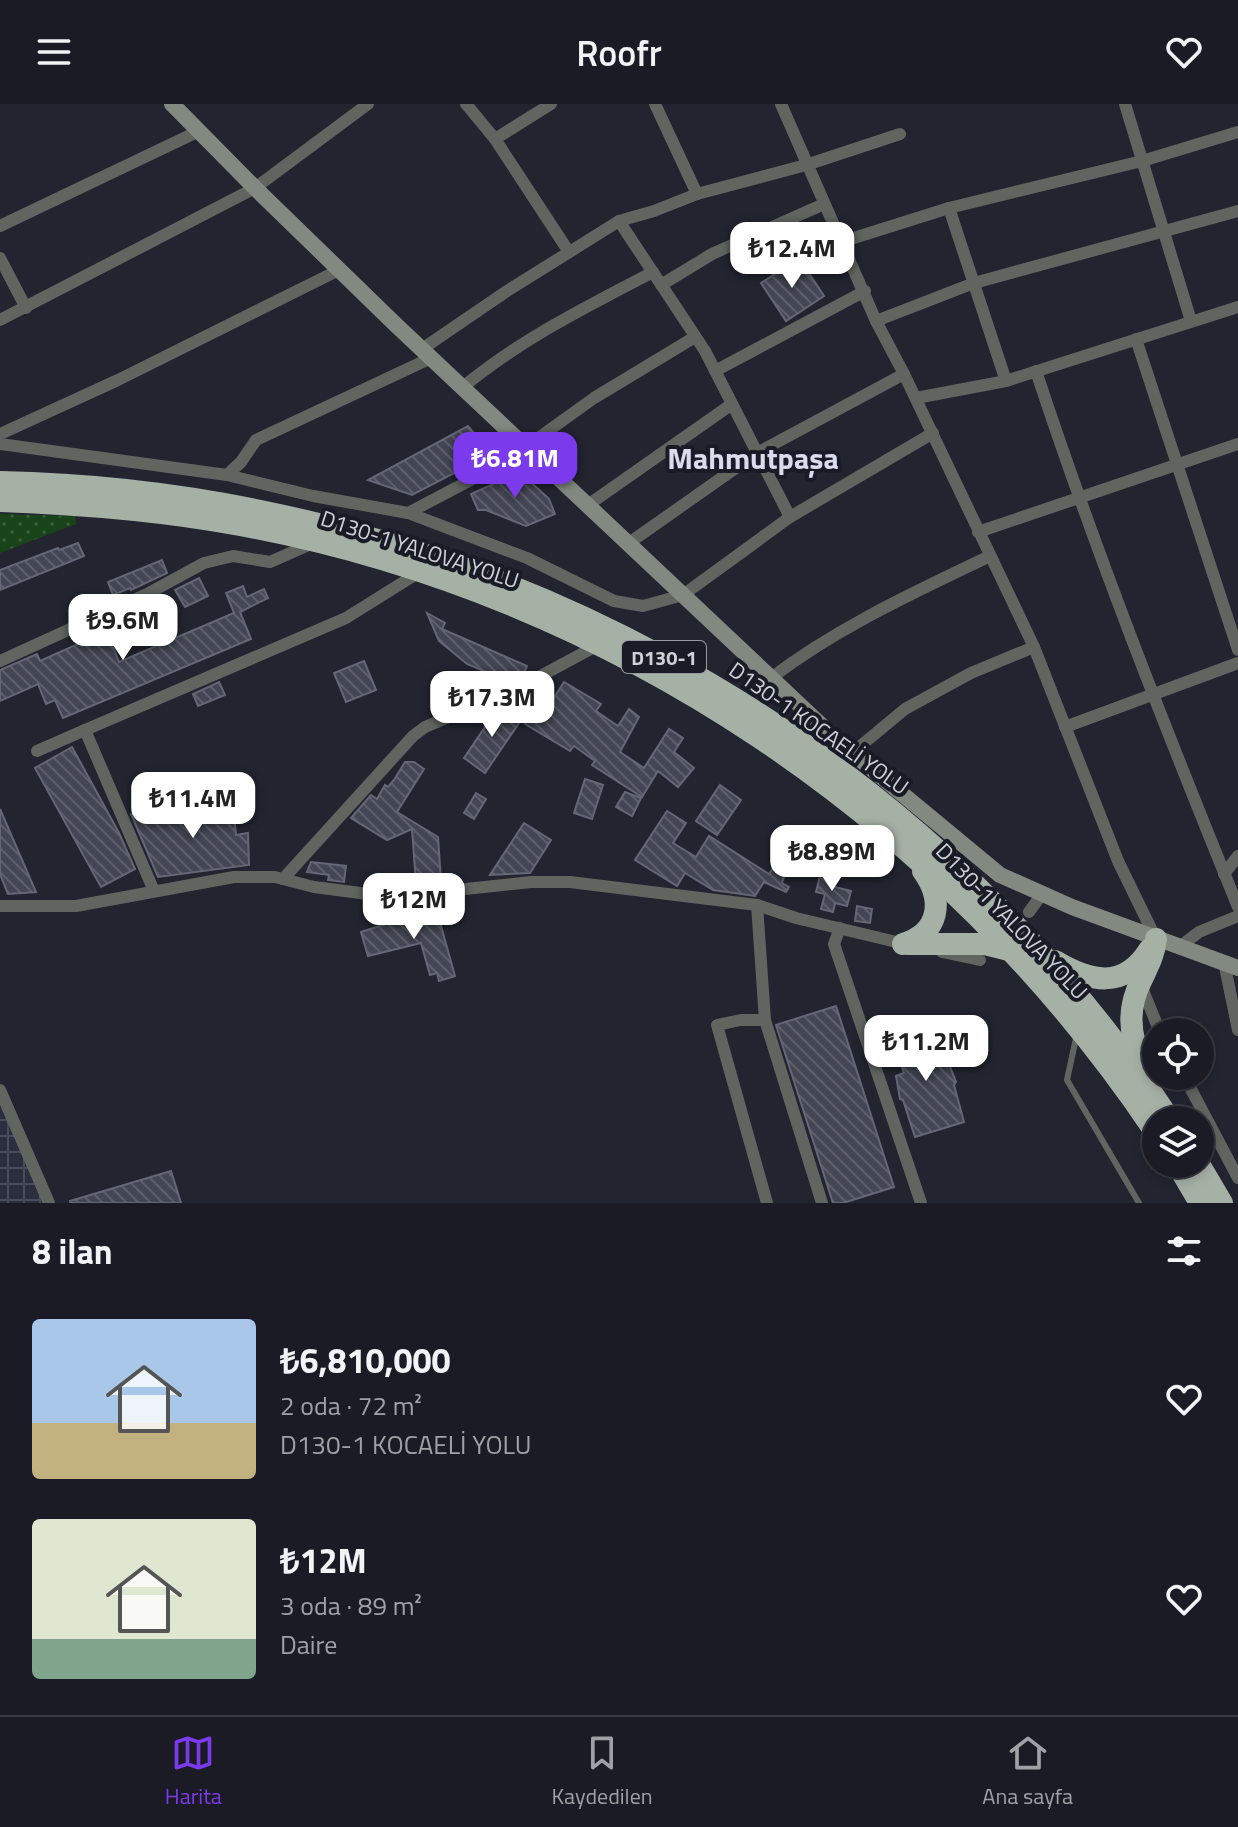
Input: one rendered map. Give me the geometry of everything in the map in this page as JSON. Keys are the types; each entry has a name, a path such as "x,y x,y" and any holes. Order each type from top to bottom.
{"highway":[{"name":"D130-1 KOCAELİ YOLU","path":"0,482 133,489 246,506 380,540 482,573 561,606 685,668 817,754 909,825 986,896 1040,952 1163,1106"},
{"name":"D130-1 YALOVA YOLU","path":"0,501 71,504 175,515 241,525 316,542 501,600 649,670 758,735 817,777 949,888 1078,1026 1142,1114"},
{"path":"903,944 920,937 932,923 936,912 932,887 907,851"},
{"path":"1040,952 1078,975 1100,979 1121,975 1140,964 1156,939"},
{"path":"1156,939 1154,957 1140,982 1131,1018 1132,1042 1166,1106"},
{"path":"903,944 985,944 1010,950"},
{"path":"1185,1178 1200,1203"},
{"path":"1207,1178 1222,1203"}],"main road":[{"path":"172,104 339,270 771,678 852,753 1000,875 1156,939 1182,945 1231,965"}],"street":[{"path":"0,320 255,188 368,104"},
{"path":"466,104 495,139 569,252"},
{"path":"495,139 551,104"},
{"path":"655,104 697,194"},
{"path":"781,104 876,321 933,433 1034,647 1118,861 1156,939"},
{"path":"1125,104 1191,321"},
{"path":"0,226 199,131"},
{"path":"841,242 949,208 1142,161 1238,132"},
{"path":"227,475 241,462 256,440 427,353 569,252 619,221 697,194 806,165 900,134"},
{"path":"661,285 712,254 824,204"},
{"path":"949,208 1006,381"},
{"path":"876,321 974,283 1238,211"},
{"path":"619,221 715,371 790,517"},
{"path":"0,258 26,308"},
{"path":"0,434 118,380 339,270"},
{"path":"463,387 499,357 557,322 653,272"},
{"path":"715,371 865,291"},
{"path":"916,398 1006,381 1238,307"},
{"path":"408,513 505,462 594,398 695,337"},
{"path":"1136,339 1238,650"},
{"path":"1036,371 1078,497 1151,695 1238,907"},
{"path":"629,543 757,453 904,374"},
{"path":"588,505 732,404"},
{"path":"0,444 227,475 313,496 408,513 527,558 614,601 643,606 683,595 790,517 933,433"},
{"path":"978,532 1238,444"},
{"path":"0,661 147,594 204,563 233,556 270,562 316,542"},
{"path":"771,678 804,653 884,607 990,556"},
{"path":"37,751 346,618 419,572"},
{"path":"283,879 413,736 425,727 522,686 599,644"},
{"path":"852,753 905,709 971,673 1034,647"},
{"path":"1065,727 1238,663"},
{"path":"85,730 154,891"},
{"path":"1224,874 1238,856"},
{"path":"0,906 76,906 234,877 283,879 357,894 391,897 531,882 570,882 757,905 796,918 980,960"},
{"path":"1029,912 1042,894"},
{"path":"757,905 765,1020 822,1203"},
{"path":"1182,945 1199,932 1238,916"},
{"path":"840,928 834,944 921,1203"},
{"path":"1231,965 1238,1030"},
{"path":"1140,982 1154,1018"},
{"path":"765,1020 741,1020 717,1025 767,1203"},
{"path":"0,1090 49,1203"},
{"path":"1191,1090 1238,1178"}],"lane":[{"path":"1078,1026 1067,1080 1139,1203"}],"shaded area":[{"path":"0,1096 48,1203 0,1203"}],"green space":[{"path":"0,514 75,516 76,524 0,553"}],"building":[{"path":"799,258 824,296 786,321 761,283"},
{"path":"468,426 491,454 412,495 368,480"},
{"path":"520,472 549,499 555,514 526,526 486,510 478,510 471,494"},
{"path":"78,543 84,556 0,590 0,570"},
{"path":"162,560 167,573 113,595 108,582"},
{"path":"199,578 208,596 185,607 175,590"},
{"path":"243,586 247,597 264,589 268,598 240,612 251,639 63,718 55,700 46,704 38,684 0,701 0,670 37,654 40,661 107,631 119,662 234,613 226,593"},
{"path":"427,613 445,623 442,629 527,666 524,673 511,674 509,678 467,664 439,641"},
{"path":"364,661 376,690 346,702 334,673"},
{"path":"219,682 225,695 198,706 193,694"},
{"path":"564,682 601,704 596,711 618,726 629,709 639,717 620,752 644,768 669,729 683,738 674,752 694,768 678,787 658,771 642,797 592,765 595,761 574,746 570,751 525,724 534,710 542,716"},
{"path":"500,705 521,720 485,773 464,758"},
{"path":"72,747 135,869 101,887 35,768"},
{"path":"405,762 414,762 424,769 397,812 438,837 441,881 416,883 412,829 387,840 351,818 371,795 377,799"},
{"path":"585,779 603,785 592,819 574,813"},
{"path":"720,785 741,800 717,835 696,821"},
{"path":"625,792 641,798 632,816 616,807"},
{"path":"476,793 486,799 474,819 464,813"},
{"path":"233,804 236,835 248,833 249,865 158,877 131,814"},
{"path":"0,809 36,892 8,894 0,874"},
{"path":"667,811 686,823 673,843 696,857 709,836 769,874 779,859 788,863 782,883 789,887 786,892 764,882 755,896 713,890 685,873 677,886 635,860"},
{"path":"524,823 551,840 530,873 490,875"},
{"path":"311,862 346,866 344,882 328,880 329,875 307,872"},
{"path":"821,872 834,876 831,886 851,891 847,906 835,903 833,912 821,909 825,894 816,892"},
{"path":"857,906 872,909 870,923 855,921"},
{"path":"436,908 455,976 439,981 437,973 430,975 421,943 368,956 361,932"},
{"path":"836,1006 894,1187 843,1203 833,1203 776,1025"},
{"path":"910,1022 923,1025 927,1037 932,1035 940,1061 947,1059 956,1082 954,1085 964,1122 915,1137 903,1100 900,1099 896,1076 904,1073 895,1047 900,1045 896,1032"},
{"path":"171,1171 181,1203 70,1203 70,1201"}],"district":[{"name":"Mahmutpaşa","path":"753,458"}]}
